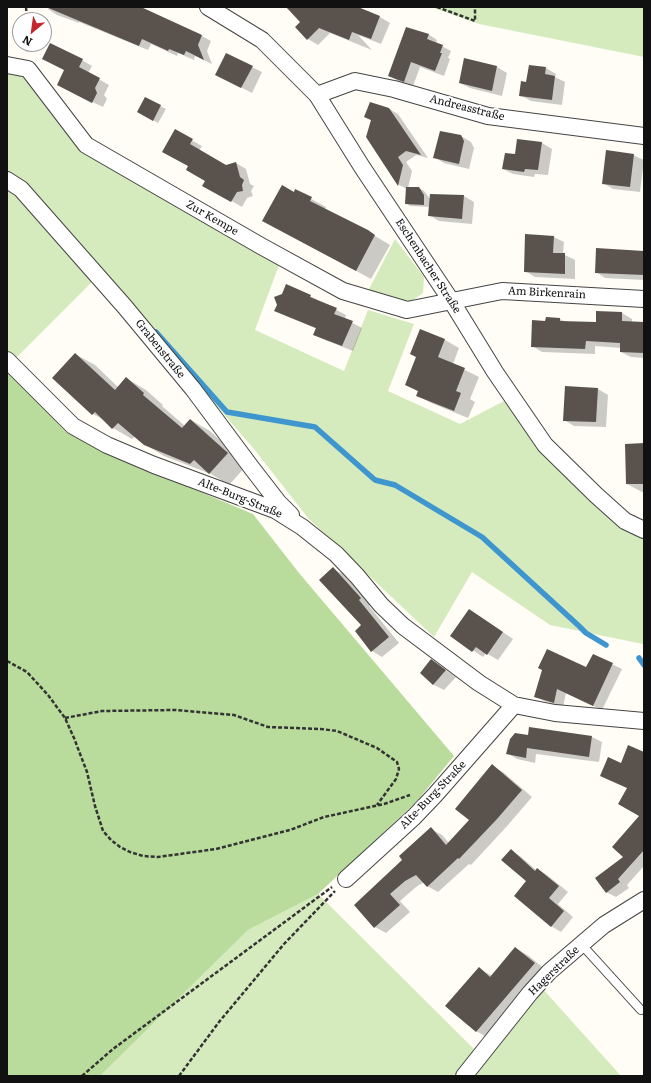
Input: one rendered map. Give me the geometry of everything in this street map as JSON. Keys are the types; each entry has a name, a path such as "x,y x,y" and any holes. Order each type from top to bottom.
{"street":[{"name":"Eschenbacher Straße","path":"208,7 262,40 317,95 362,167 452,302 495,372 545,445 625,521 644,530"},
{"name":"Zur Kempe","path":"7,65 28,69 86,145 260,246 343,291 407,310 452,302"},
{"name":"Andreasstraße","path":"317,95 355,81 394,89 488,116 644,136"},
{"name":"Grabenstraße","path":"7,180 21,189 125,307 193,389 278,502 302,527"},
{"name":"Am Birkenrain","path":"452,302 502,291 644,299"},
{"name":"Alte-Burg-Straße","path":"7,360 73,426 107,445 154,465 275,510 302,527 336,554 381,605 403,626 479,683 514,705 555,713 644,721"},
{"name":"Alte-Burg-Straße","path":"346,879 414,817 439,791 514,705"},
{"name":"Hagerstraße","path":"464,1076 530,993 549,972 604,925 644,900"}],"lane":[{"path":"582,945 641,1010"}],"path":[{"path":"437,7 475,22 475,7"},
{"path":"7,661 26,672 48,695 65,718 87,772 103,831 120,847 143,856 158,857 216,849 290,830 324,818 377,805 412,794"},
{"path":"65,718 102,711 175,710 234,715 268,727 337,731 377,748 397,762 399,769 396,779 377,805"},
{"path":"82,1076 113,1049 327,890 346,879"},
{"path":"179,1076 219,1022 284,944 346,879"}],"green space":[{"path":"431,7 644,7 644,57 479,24"},
{"path":"7,70 24,74 81,152 279,265 255,330 344,371 368,310 414,324 388,391 460,424 504,401 540,448 644,536 643,644 550,625 472,572 434,637 308,518 254,449 26,186 7,175"},
{"path":"7,190 23,200 94,280 7,367"},
{"path":"395,239 424,277 423,293 407,304 368,291"},
{"path":"7,370 66,432 106,452 253,514 299,573 454,756 417,801 318,894 248,930 100,1076 7,1076"},
{"path":"318,894 478,1053 542,988 621,1076 100,1076 248,930"}],"building":[{"path":"46,7 141,7 202,35 198,45 204,60 186,51 184,55 169,49 168,51 142,39 139,46"},
{"path":"286,7 358,7 380,16 371,39 352,32 349,40 319,28 307,40 295,27 300,22"},
{"path":"406,27 429,34 427,39 443,45 440,53 442,53 435,71 411,62 404,82 388,76"},
{"path":"52,44 83,59 79,67 100,78 95,88 97,93 92,103 57,85 64,70 42,59 46,52 52,52"},
{"path":"226,53 253,66 241,88 215,75"},
{"path":"464,58 497,66 492,91 459,83"},
{"path":"529,65 546,67 545,74 555,76 552,100 519,96 521,81 526,82"},
{"path":"145,97 161,105 153,121 137,112"},
{"path":"370,102 389,108 421,155 406,151 398,157 403,165 398,186 366,137 371,120 364,117"},
{"path":"175,129 193,139 190,144 226,165 236,162 240,177 244,180 242,185 243,191 237,192 231,202 202,186 205,181 186,170 188,166 162,152"},
{"path":"440,131 461,135 464,141 459,164 433,158"},
{"path":"517,139 542,142 538,170 525,169 524,172 502,169 505,153 515,154"},
{"path":"606,150 634,154 630,187 602,184"},
{"path":"282,185 294,192 295,189 312,197 310,201 375,235 356,271 262,221"},
{"path":"406,187 419,187 424,195 424,205 405,204"},
{"path":"430,194 464,195 462,219 428,216"},
{"path":"525,234 554,236 553,253 565,253 565,274 524,272"},
{"path":"596,248 644,251 644,275 595,273"},
{"path":"286,284 311,295 310,297 337,308 334,314 353,321 342,346 313,335 316,328 274,311 277,305 274,297 282,294"},
{"path":"596,311 622,312 622,321 644,322 644,353 620,352 620,343 586,341 585,349 531,347 532,320 545,321 546,317 560,318 560,321 596,322"},
{"path":"420,329 445,339 438,357 465,368 456,391 461,393 454,411 416,396 418,391 405,385 416,357 410,354"},
{"path":"75,353 115,390 126,377 144,393 143,395 182,428 190,419 228,453 209,474 194,460 190,464 144,445 118,423 112,429 95,412 92,415 52,378"},
{"path":"565,386 598,388 596,422 563,421"},
{"path":"644,443 644,484 626,484 625,444"},
{"path":"333,567 361,598 359,600 389,637 371,652 355,631 361,625 319,580"},
{"path":"469,609 503,632 487,655 476,647 472,652 450,636"},
{"path":"547,649 586,667 593,654 613,663 593,706 557,689 554,703 534,697 542,670 538,668"},
{"path":"431,659 446,670 433,685 420,673"},
{"path":"529,727 592,736 589,757 527,748 526,758 506,754 510,739 515,733 528,735"},
{"path":"628,745 644,752 644,850 618,879 620,882 606,893 595,878 623,857 612,847 639,816 618,804 627,788 600,776 608,757 621,763"},
{"path":"492,764 522,790 459,859 458,858 427,887 416,875 405,881 390,894 400,905 374,928 354,905 402,860 399,856 431,827 446,845 469,820 455,809"},
{"path":"511,849 535,871 537,868 559,886 549,898 564,911 551,927 514,896 526,881 501,860"},
{"path":"515,947 535,963 476,1032 445,1006 479,967 490,977"}],"waterway":[{"path":"156,332 227,412 315,427 375,480 395,485 482,537 586,633 606,645"},
{"path":"639,658 644,665"}]}
